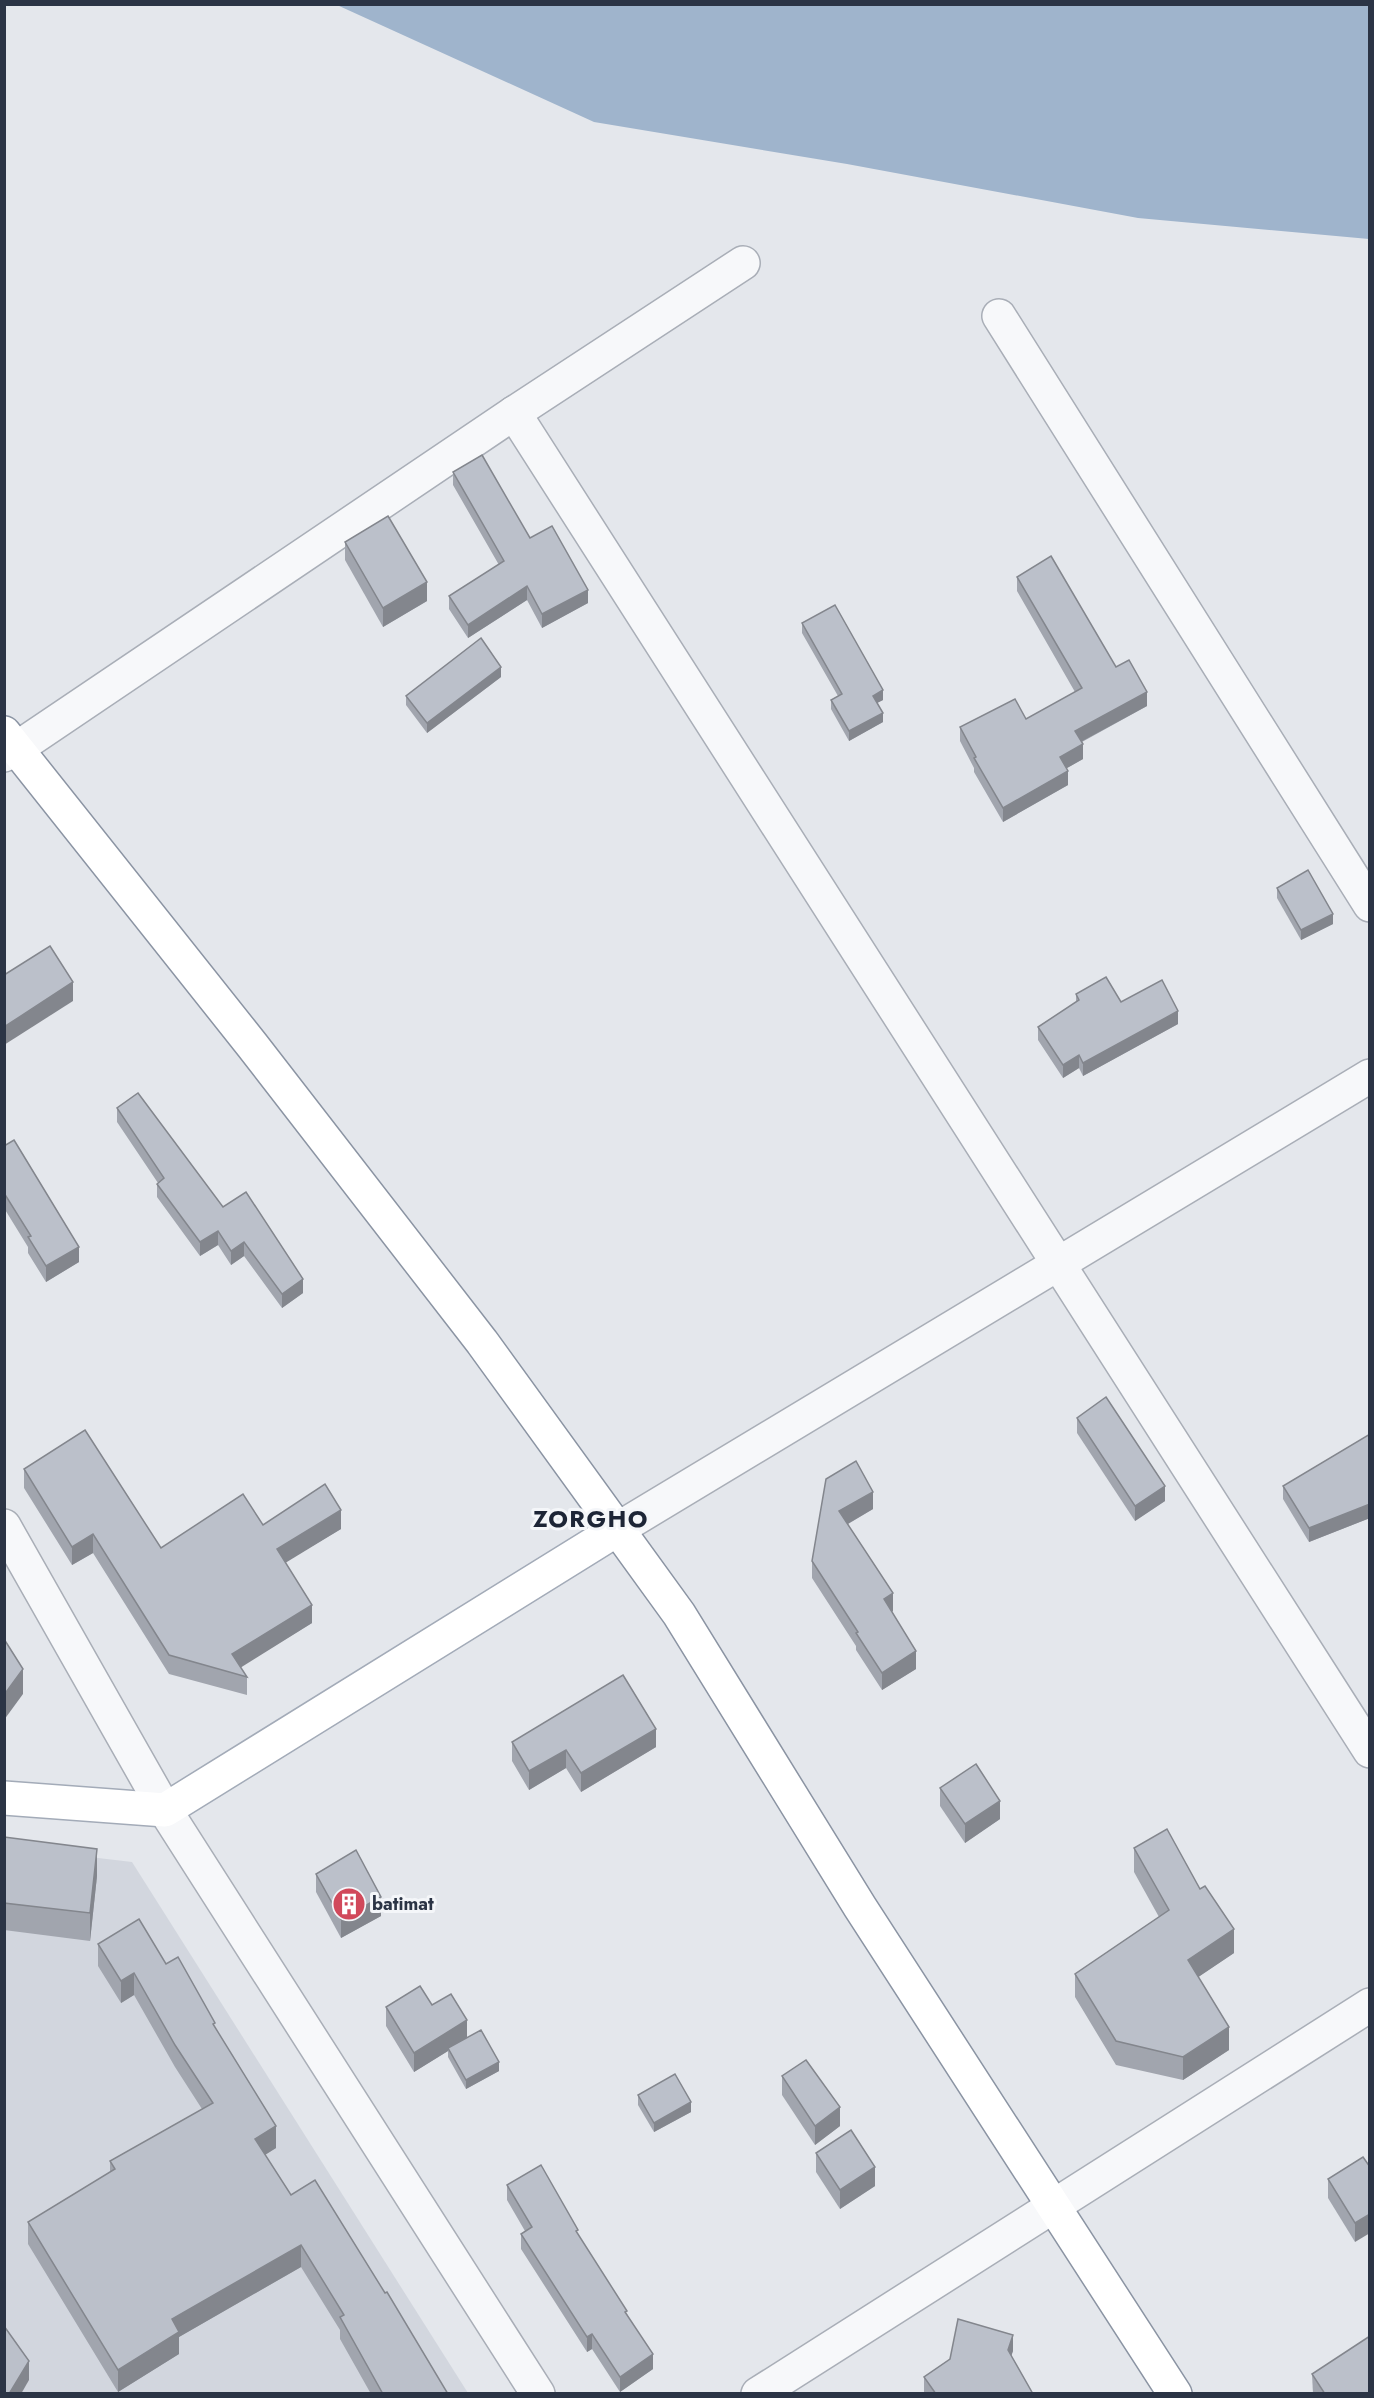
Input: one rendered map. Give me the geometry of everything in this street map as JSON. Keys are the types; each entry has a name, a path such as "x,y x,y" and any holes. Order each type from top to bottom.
{"main road":[{"path":"8,745 252,1045 482,1342 679,1614 860,1907 1175,2394"},
{"path":"4,1798 165,1810 618,1529"}],"street":[{"path":"8,745 743,263"},
{"path":"999,316 1370,905"},
{"path":"514,413 1370,1751"},
{"path":"618,1529 1370,1076"},
{"path":"4,1526 165,1810 538,2394"},
{"path":"758,2394 1370,2005"}],"shaded area":[{"path":"5,1847 132,1862 468,2393 5,2394"}],"water":[{"path":"337,5 1369,5 1369,239 1138,218 847,164 594,122"}],"building":[{"path":"482,455 530,538 552,526 588,590 542,614 527,586 468,625 449,596 504,561 453,472"},
{"path":"388,516 427,582 383,608 345,542"},
{"path":"1051,556 1116,667 1129,660 1147,692 1075,731 1083,744 1060,757 1068,771 1003,808 974,758 976,757 960,727 1015,699 1026,719 1082,688 1017,577"},
{"path":"835,605 883,690 873,696 883,713 849,731 831,700 842,694 802,623"},
{"path":"481,638 501,667 427,723 406,696"},
{"path":"1308,870 1333,914 1301,930 1277,888"},
{"path":"50,946 73,982 4,1027 4,975"},
{"path":"1106,977 1121,1002 1162,980 1178,1011 1083,1063 1079,1055 1063,1065 1038,1027 1079,1000 1076,994"},
{"path":"138,1093 223,1207 246,1192 303,1279 282,1294 244,1242 231,1251 218,1231 200,1242 157,1184 164,1178 117,1108"},
{"path":"14,1140 79,1247 46,1266 28,1237 31,1236 4,1193 4,1146"},
{"path":"1106,1397 1165,1486 1135,1506 1077,1418"},
{"path":"85,1430 161,1548 243,1494 263,1525 325,1484 341,1510 277,1549 312,1605 232,1654 247,1677 169,1655 93,1534 72,1547 24,1469"},
{"path":"1370,1434 1370,1504 1309,1528 1283,1486"},
{"path":"856,1461 873,1492 839,1511 893,1593 884,1599 916,1651 882,1673 812,1561 826,1479"},
{"path":"4,1639 23,1669 4,1695"},
{"path":"623,1675 656,1729 581,1773 566,1750 529,1771 512,1742"},
{"path":"976,1764 1000,1801 965,1824 940,1788"},
{"path":"1167,1829 1200,1889 1205,1886 1234,1929 1188,1960 1229,2027 1183,2057 1116,2041 1075,1974 1169,1910 1134,1848"},
{"path":"4,1837 97,1849 90,1913 4,1903"},
{"path":"356,1850 381,1897 341,1919 316,1874"},
{"path":"139,1919 166,1964 178,1957 215,2023 213,2024 276,2126 255,2139 291,2195 315,2180 385,2293 387,2292 448,2394 383,2394 340,2317 344,2315 301,2245 172,2319 179,2332 118,2370 28,2222 115,2169 110,2161 213,2103 175,2045 134,1973 121,1981 98,1944"},
{"path":"420,1986 432,2005 451,1994 467,2020 414,2053 386,2007"},
{"path":"481,2030 499,2062 466,2080 448,2048"},
{"path":"806,2060 840,2107 815,2126 782,2076"},
{"path":"675,2074 691,2102 654,2123 638,2095"},
{"path":"851,2130 875,2167 840,2190 816,2153"},
{"path":"1363,2157 1370,2167 1370,2214 1355,2223 1328,2179"},
{"path":"541,2165 578,2230 576,2231 653,2354 620,2377 592,2334 587,2337 521,2234 532,2227 507,2185"},
{"path":"958,2319 1013,2335 1008,2350 1033,2394 936,2394 924,2377 950,2359"},
{"path":"4,2326 29,2361 9,2394 4,2394"},
{"path":"1370,2336 1370,2394 1325,2394 1312,2374"}],"place":[{"name":"batimat","path":"349,1904"}],"district":[{"name":"ZORGHO","path":"591,1518"}]}
